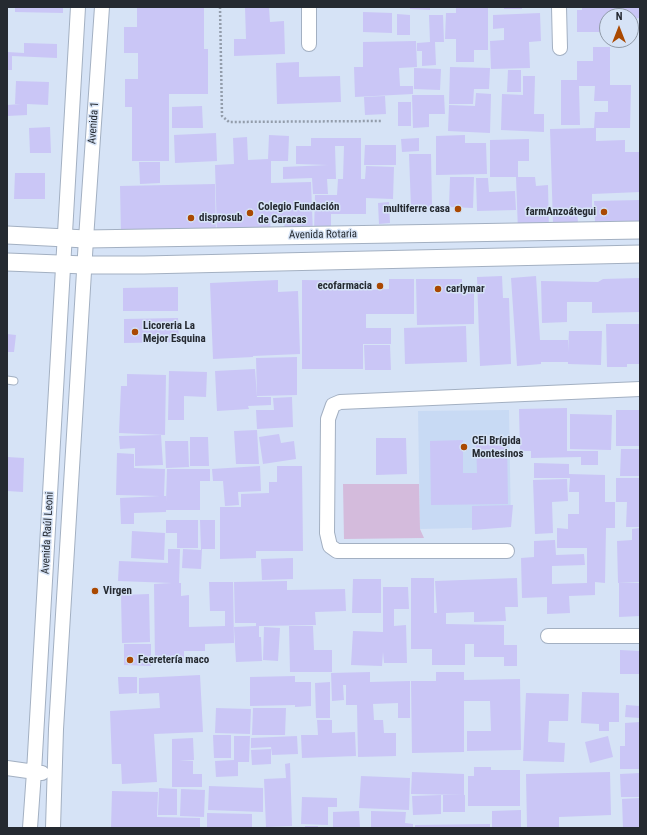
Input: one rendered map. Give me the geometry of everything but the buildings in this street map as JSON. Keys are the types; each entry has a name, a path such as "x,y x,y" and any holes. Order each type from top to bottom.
{"street":[{"name":"Avenida 1","path":"65,238 78,7"},
{"name":"Avenida 1","path":"86,239 102,7"},
{"path":"309,7 309,44"},
{"path":"559,7 560,48"},
{"name":"Avenida Rotaria","path":"7,235 86,239 640,230"},
{"name":"Avenida Raúl Leoni","path":"30,828 65,238"},
{"name":"Avenida Raúl Leoni","path":"53,828 56,729 86,239"},
{"path":"7,262 85,265 144,265 640,254"},
{"path":"507,551 337,551 330,546 327,533 328,419 333,405 340,402 640,388"},
{"path":"548,636 640,636"},
{"path":"7,768 54,774"}],"path":[{"path":"220,7 222,116 229,122 381,121"}],"shaded area":[{"name":"CEI Brígida Montesinos","path":"509,410 511,527 420,529 418,411"},
{"path":"343,484 419,484 420,529 424,538 344,539"}],"place":[{"name":"multiferre casa","path":"458,209"},
{"name":"farmAnzoátegui","path":"604,212"},
{"name":"Colegio Fundación de Caracas","path":"250,213"},
{"name":"disprosub","path":"191,218"},
{"name":"ecofarmacia","path":"380,286"},
{"name":"carlymar","path":"438,289"},
{"name":"Licoreria La Mejor Esquina","path":"135,332"},
{"name":"CEI Brígida Montesinos","path":"464,447"},
{"name":"Virgen","path":"95,591"},
{"name":"Feeretería maco","path":"130,660"}]}
